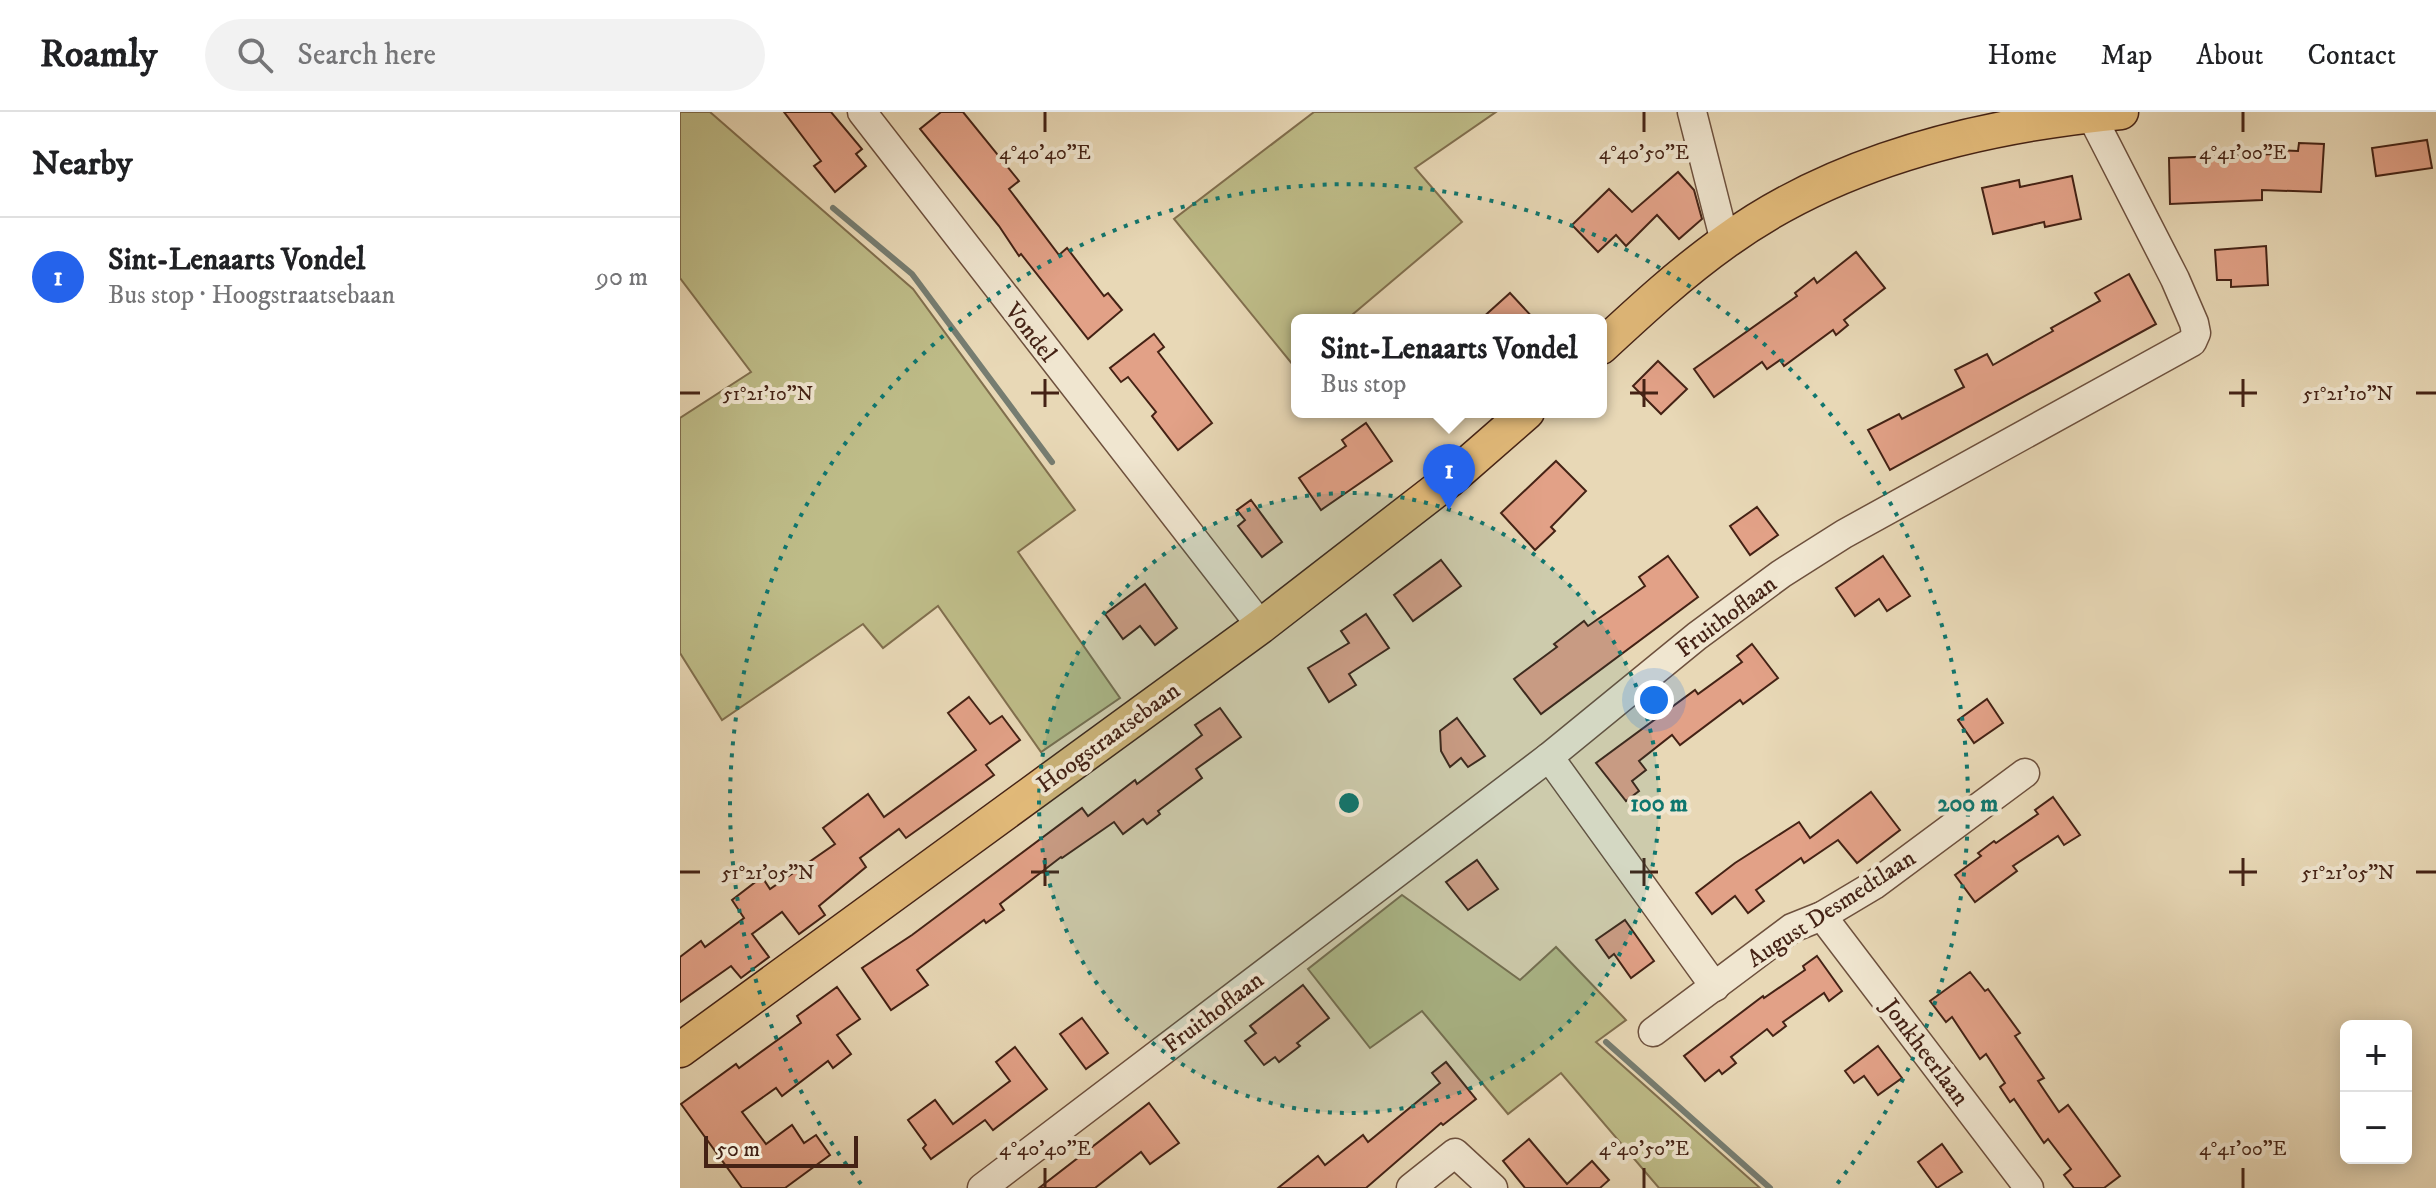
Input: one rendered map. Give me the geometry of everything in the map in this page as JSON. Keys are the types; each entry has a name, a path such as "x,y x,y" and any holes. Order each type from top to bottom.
{"main road":[{"path":"1607,341 1650,301 1726,240 1782,205 1832,182 1938,143 2041,121 2106,113"},
{"name":"Hoogstraatsebaan","path":"680,1050 1261,626 1448,481 1520,418"}],"street":[{"name":"Vondel","path":"862,112 1261,626"},
{"path":"1692,112 1726,240"},
{"name":"Fruithoflaan","path":"982,1188 1549,757 1697,636 1781,574 1844,534 2192,342 2196,333 2194,323 2106,113"},
{"path":"1549,757 1715,987"},
{"name":"August Desmedtlaan","path":"1653,1032 1792,928 1822,916 1874,885 2025,773"},
{"name":"Jonkheerlaan","path":"1822,916 2029,1188"},
{"path":"1411,1188 1455,1153 1493,1188"}],"shaded area":[{"path":"680,112 710,112 913,289 1075,510 1018,552 1120,698 1041,752 938,606 883,648 863,624 722,720 680,653 680,418 751,372 680,278"},
{"path":"1314,112 1496,112 1415,168 1462,222 1353,314 1291,314 1291,363 1174,219"},
{"path":"1402,895 1520,980 1556,947 1626,1020 1596,1042 1760,1188 1659,1188 1561,1073 1508,1114 1422,1011 1370,1048 1308,969"}],"building":[{"path":"784,112 831,112 862,149 856,154 866,166 835,192 814,166 821,161"},
{"path":"941,112 963,112 1019,181 1009,189 1059,255 1067,248 1104,296 1108,293 1122,310 1088,339 920,129"},
{"path":"2427,140 2432,168 2376,176 2372,148"},
{"path":"2299,143 2324,144 2321,192 2262,190 2262,200 2170,204 2169,158 2275,154 2275,150 2298,151"},
{"path":"1678,172 1694,190 1702,219 1679,239 1657,215 1626,246 1616,235 1598,252 1572,225 1609,189 1632,212"},
{"path":"2072,176 2081,219 2045,227 2044,222 1993,234 1982,188 2019,180 2020,187"},
{"path":"2266,246 2268,285 2231,287 2231,280 2217,280 2215,250"},
{"path":"1856,252 1885,288 1844,320 1848,325 1836,335 1833,330 1784,366 1780,360 1767,369 1762,362 1714,397 1694,369 1797,296 1795,293 1814,278 1817,283"},
{"path":"2129,274 2156,324 1890,470 1868,430 1899,414 1902,419 1964,387 1955,370 1987,354 1993,365 2100,301 2095,293"},
{"path":"1510,293 1529,314 1487,314"},
{"path":"1154,334 1164,347 1158,352 1212,423 1178,450 1152,416 1156,412 1128,377 1121,382 1110,368"},
{"path":"1658,361 1687,389 1661,414 1633,386"},
{"path":"1366,423 1392,461 1321,510 1299,478 1346,446 1342,440"},
{"path":"1556,461 1586,491 1551,527 1555,531 1535,550 1501,513"},
{"path":"1251,500 1282,542 1262,557 1238,526 1245,520 1237,510"},
{"path":"1757,507 1778,535 1750,555 1730,526"},
{"path":"1668,556 1698,597 1541,714 1514,679 1557,647 1554,644 1584,621 1588,626 1645,586 1639,577"},
{"path":"1883,556 1910,596 1887,611 1879,599 1855,616 1836,588"},
{"path":"1441,560 1461,586 1413,621 1394,595"},
{"path":"1145,584 1177,628 1155,645 1140,626 1123,639 1105,614"},
{"path":"1366,614 1389,648 1349,674 1356,685 1329,702 1308,668 1349,643 1341,631"},
{"path":"1752,644 1778,678 1743,704 1740,700 1680,745 1672,735 1639,761 1646,770 1632,781 1639,791 1626,801 1596,763 1695,690 1698,694 1742,662 1737,656"},
{"path":"969,697 990,724 1002,716 1020,740 986,765 994,775 906,838 899,829 860,858 866,867 819,906 825,915 799,934 782,912 752,934 769,957 741,978 731,966 680,1002 680,957 701,941 705,947 744,918 732,900 762,877 770,889 835,844 823,828 868,794 884,817 976,750 948,713"},
{"path":"1987,699 2003,723 1974,743 1958,720"},
{"path":"1220,708 1241,737 1196,769 1202,778 1158,811 1160,814 1147,824 1143,819 1123,834 1114,822 1061,857 1000,904 1004,910 986,923 984,920 917,970 928,985 891,1010 862,968 912,935 1082,808 1088,816 1135,780 1137,784 1202,735 1195,725"},
{"path":"1457,718 1485,756 1468,767 1461,758 1450,767 1441,751 1440,731"},
{"path":"1871,792 1900,830 1857,863 1838,840 1804,863 1801,858 1756,890 1764,901 1748,913 1735,896 1712,914 1696,893 1735,863 1799,822 1810,838"},
{"path":"2053,797 2080,835 2064,845 2058,836 2013,866 2017,871 1975,902 1955,875 1981,856 1978,853 1994,841 1996,843 2038,814 2035,810"},
{"path":"1477,860 1498,889 1468,910 1446,882"},
{"path":"1625,920 1654,961 1631,978 1614,954 1609,958 1596,940"},
{"path":"1817,956 1842,991 1829,1001 1824,993 1783,1022 1786,1026 1773,1036 1767,1029 1731,1057 1736,1063 1722,1074 1719,1070 1705,1081 1684,1056 1763,996 1805,970 1803,966"},
{"path":"1970,972 1985,991 1988,989 2020,1033 2015,1036 2044,1078 2038,1081 2059,1112 2068,1105 2120,1176 2104,1188 2074,1188 2064,1175 2071,1169 2048,1139 2044,1143 2014,1099 2010,1102 2000,1087 2005,1083 1986,1054 1980,1059 1952,1017 1946,1022 1930,1001"},
{"path":"1303,985 1329,1018 1279,1062 1275,1057 1264,1065 1245,1041 1256,1033 1250,1026"},
{"path":"837,987 860,1019 837,1035 851,1054 833,1068 828,1061 782,1096 776,1088 742,1112 766,1144 792,1125 804,1143 816,1135 830,1155 785,1188 742,1188 681,1104 736,1064 739,1068 801,1023 797,1016"},
{"path":"1082,1018 1108,1053 1086,1069 1060,1034"},
{"path":"1878,1046 1902,1078 1878,1095 1864,1076 1854,1083 1845,1071"},
{"path":"1015,1047 1047,1089 993,1130 985,1120 931,1159 923,1148 926,1145 908,1120 935,1100 953,1124 1010,1081 996,1062"},
{"path":"1446,1062 1476,1099 1443,1125 1441,1123 1366,1188 1278,1188 1318,1156 1325,1165 1363,1135 1368,1142 1440,1083 1432,1073"},
{"path":"1149,1103 1179,1143 1150,1164 1141,1152 1095,1188 1039,1188"},
{"path":"1529,1139 1567,1184 1592,1161 1609,1180 1600,1188 1525,1188 1503,1161"},
{"path":"1942,1144 1962,1172 1937,1188 1918,1162"}],"waterway":[{"path":"833,208 912,274 1052,462"},
{"path":"1606,1042 1770,1188"}],"place":[{"name":"Sint-Lenaarts Vondel","path":"1449,510"}]}
